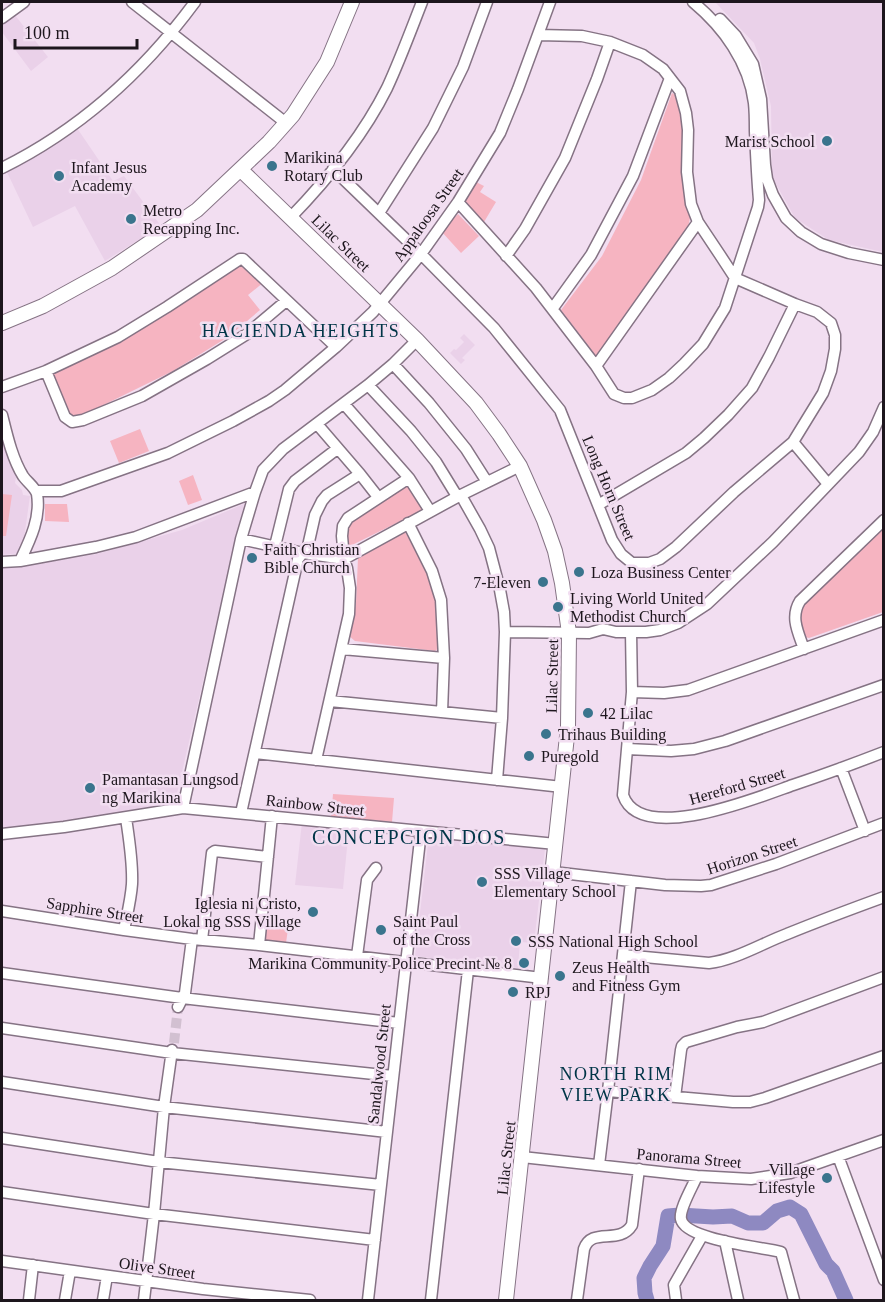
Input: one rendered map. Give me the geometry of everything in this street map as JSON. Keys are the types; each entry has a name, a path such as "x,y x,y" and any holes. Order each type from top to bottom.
{"main road":[{"path":"2,323 66,294 136,252 197,210 241,170 269,142 303,102 327,62 352,2"},
{"name":"Lilac Street","path":"241,170 417,340 476,403 520,466 555,551 570,633 568,728 506,1300"}],"street":[{"path":"2,18 24,2"},
{"path":"132,2 286,123"},
{"path":"2,168 45,144 125,83 195,2"},
{"path":"290,218 354,142 386,89 422,2"},
{"path":"378,213 438,118 463,67 487,2"},
{"name":"Appaloosa Street","path":"36,491 61,491 168,453 274,398 336,347 380,304 421,254 458,202 500,134 550,2"},
{"path":"458,202 553,308 614,394 632,399 652,390 684,364 703,344 725,308 758,207 754,103 750,85 742,63 731,44 720,28 693,2"},
{"path":"702,2 736,36 753,64 761,99 767,179 786,218 801,232 821,244 849,253 884,260"},
{"path":"538,35 582,36 610,42 644,55 663,69 680,91 686,113 689,192 698,222 735,278 795,304 752,388 728,415 686,453 598,505"},
{"path":"506,256 525,229 565,158 610,42"},
{"path":"553,308 591,255 633,176 670,78"},
{"name":"Long Horn Street","path":"333,169 494,328 560,410 612,540 621,554 632,563 649,563 660,559 676,547 734,492 793,442 823,393 831,370 836,335 831,323 817,312 795,304"},
{"path":"596,366 698,222"},
{"path":"2,387 46,371 118,337 240,259 243,259 336,347"},
{"path":"46,371 65,417 72,422 83,420 142,396 197,364 247,334 286,301"},
{"path":"183,808 251,493 274,457 368,385 417,340"},
{"path":"393,364 466,448 487,482"},
{"path":"368,385 436,462 455,493 463,499 489,548 500,590 505,632 497,780"},
{"path":"344,404 409,478 430,511"},
{"path":"505,632 589,633 599,629 646,633 678,623 707,604 773,542 867,442 884,407"},
{"path":"2,415 11,448 24,477 36,491 34,533 20,561"},
{"path":"316,424 378,497"},
{"path":"793,442 828,484"},
{"path":"275,546 289,489 295,481 337,449"},
{"path":"242,539 344,560 430,511 520,466"},
{"path":"241,813 298,560 308,546 315,515 322,501 327,495 360,474"},
{"path":"316,760 351,602 342,536 345,522 378,497 409,478"},
{"path":"2,562 20,561 96,547 136,537 251,493"},
{"path":"804,649 794,614 795,608 800,600 884,520"},
{"path":"408,524 432,571 441,600 444,658 442,712"},
{"path":"632,692 664,693 687,690 884,620"},
{"name":"Hereford Street","path":"631,632 632,692 623,795 626,802 642,814 687,816 732,807 884,753"},
{"path":"342,649 444,658"},
{"path":"627,749 671,751 694,749 725,741 884,685"},
{"path":"330,701 502,718"},
{"path":"255,753 562,787"},
{"path":"841,768 865,831"},
{"name":"Rainbow Street","path":"2,834 30,832 183,808 556,844"},
{"path":"260,945 272,816"},
{"path":"124,930 132,882 126,818"},
{"name":"Horizon Street","path":"553,872 686,886 711,885 777,864 884,823"},
{"name":"Sandalwood Street","path":"368,1300 421,831"},
{"path":"180,1003 185,993 197,939 213,852 268,857"},
{"path":"357,956 367,880 376,868"},
{"path":"598,1165 631,881"},
{"path":"623,956 715,962 884,897"},
{"name":"Sapphire Street","path":"2,911 124,930 542,978"},
{"path":"431,1300 468,970"},
{"path":"2,973 180,1003 399,1023"},
{"path":"675,1097 681,1050 686,1042 763,1022 884,977"},
{"path":"2,1028 172,1051 393,1076"},
{"path":"144,1300 172,1051"},
{"path":"608,1091 750,1102 884,1056"},
{"path":"2,1082 164,1107 387,1132"},
{"path":"2,1138 159,1161 381,1185"},
{"name":"Panorama Street","path":"522,1158 697,1176 751,1179 790,1173 884,1140"},
{"path":"838,1156 884,1280"},
{"path":"577,1300 586,1243 591,1238 621,1235 632,1225 639,1169"},
{"path":"697,1176 682,1214 686,1227 702,1236 781,1252 794,1300"},
{"path":"2,1192 154,1214 375,1240"},
{"path":"676,1300 674,1285 702,1236"},
{"path":"725,1241 738,1300"},
{"name":"Olive Street","path":"2,1261 146,1281 239,1297 310,1300"},
{"path":"28,1300 33,1265"},
{"path":"65,1300 70,1270"},
{"path":"103,1300 107,1276"}],"shaded area":[{"name":"Marist School","path":"715,2 883,2 883,252 829,240 795,218 772,177 771,106 760,59 754,43"},
{"path":"14,14 48,57 31,71 2,32 2,23"},
{"path":"672,93 677,96 683,131 682,177 691,214 688,227 603,355 596,356 561,310 602,256 641,180"},
{"path":"77,128 113,181 124,176 161,226 105,261 75,206 33,227 6,170"},
{"path":"476,182 484,186 480,192 496,202 484,222 464,202"},
{"path":"458,214 479,236 461,253 441,231"},
{"path":"240,262 264,282 248,295 260,310 228,337 173,371 79,417 71,417 51,373 123,338 183,303"},
{"path":"464,334 475,345 462,358 465,360 461,364 450,353 464,342 460,338"},
{"path":"140,429 149,451 119,463 110,441"},
{"path":"2,436 16,477 15,483 22,490 23,495 30,496 22,553 2,555"},
{"path":"193,475 202,500 188,505 179,481"},
{"path":"408,482 422,504 421,511 348,547 349,523"},
{"path":"2,494 12,495 6,536 2,536"},
{"path":"45,504 67,504 69,522 45,521"},
{"path":"244,504 176,798 160,807 117,816 32,826 2,827 2,568 97,554 182,530"},
{"path":"883,525 883,612 809,638 805,637 800,618 805,598"},
{"path":"405,532 430,573 438,601 440,647 435,651 355,641 349,636 356,603 358,558"},
{"path":"333,794 394,798 392,822 331,817"},
{"path":"302,822 349,827 343,889 295,885"},
{"name":"SSS Village Elementary School","path":"429,835 545,849 534,943 520,942 518,968 415,956"},
{"path":"266,926 288,929 286,943 264,940"}],"waterway":[{"path":"647,1300 644,1278 663,1246 668,1216 732,1216 748,1223 763,1223 777,1211 790,1207 801,1214 826,1264 833,1271 846,1300"}],"tunnel":[{"path":"174,1043 178,1007"}],"place":[{"name":"Marist School","path":"827,141"},
{"name":"Marikina Rotary Club","path":"272,166"},
{"name":"Infant Jesus Academy","path":"59,176"},
{"name":"Metro Recapping Inc.","path":"131,219"},
{"name":"Faith Christian Bible Church","path":"252,558"},
{"name":"Loza Business Center","path":"579,572"},
{"name":"7-Eleven","path":"543,582"},
{"name":"Living World United Methodist Church","path":"558,607"},
{"name":"42 Lilac","path":"588,713"},
{"name":"Trihaus Building","path":"546,734"},
{"name":"Puregold","path":"529,756"},
{"name":"Pamantasan Lungsod ng Marikina","path":"90,788"},
{"name":"SSS Village Elementary School","path":"482,882"},
{"name":"Iglesia ni Cristo, Lokal ng SSS Village","path":"313,912"},
{"name":"Saint Paul of the Cross","path":"381,930"},
{"name":"SSS National High School","path":"516,941"},
{"name":"Marikina Community Police Precint № 8","path":"524,963"},
{"name":"Zeus Health and Fitness Gym","path":"560,976"},
{"name":"RPJ","path":"513,992"},
{"name":"Village Lifestyle","path":"827,1178"}],"district":[{"name":"HACIENDA HEIGHTS","path":"301,331"},
{"name":"CONCEPCION DOS","path":"409,837"},
{"name":"NORTH RIM VIEW PARK","path":"616,1084"}]}
